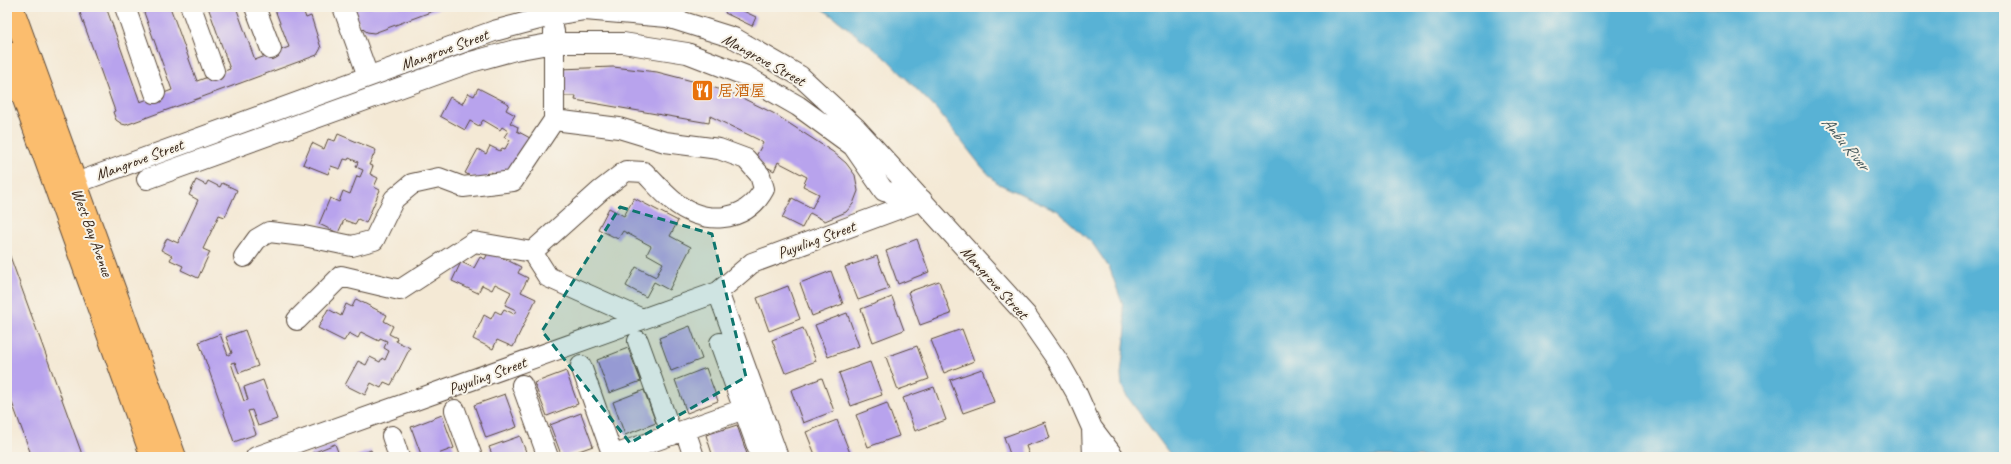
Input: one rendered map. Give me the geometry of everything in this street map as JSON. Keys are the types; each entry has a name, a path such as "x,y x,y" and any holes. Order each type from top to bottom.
{"main road":[{"name":"West Bay Avenue","path":"12,7 175,457"},
{"name":"West Bay Avenue","path":"7,52 152,457"}],"street":[{"path":"125,7 155,92"},
{"path":"191,7 214,71"},
{"path":"255,7 271,49"},
{"path":"342,7 368,76"},
{"name":"Mangrove Street","path":"76,183 494,31 564,11 608,11 667,17 734,38 800,76 855,127 1026,315 1060,364 1078,394 1092,428 1114,457"},
{"path":"244,257 257,239 269,232 304,236 352,246 374,240 394,199 412,184 439,178 463,187 513,181 554,120 554,43 564,11"},
{"path":"147,179 471,62 515,50 554,43 623,43 687,53 744,75 798,106 853,146 884,191 922,200"},
{"path":"532,252 600,191 626,171 644,172 672,201 699,215 724,218 743,211 757,201 764,189 760,175 746,159 719,148 665,142 619,128 554,120"},
{"name":"Puyuling Street","path":"256,457 718,292 752,263 922,200"},
{"path":"297,320 341,276 400,290 474,242 532,252 548,277 642,319"},
{"path":"718,292 778,457"},
{"path":"638,341 678,432 694,457"},
{"path":"720,343 761,457"},
{"path":"581,366 617,456 678,432 744,409"},
{"path":"522,386 548,457"},
{"path":"455,410 472,457"},
{"path":"1092,428 1093,457"},
{"path":"392,436 399,457"}],"highlighted area":[{"path":"620,207 712,234 746,377 630,443 542,331"}],"water":[{"name":"Anbu River","path":"819,7 2004,7 2004,457 1172,457 1126,395 1122,386 1121,375 1126,328 1122,303 1110,269 1093,244 1058,211 997,183 981,166 937,110 887,59"}],"building":[{"path":"87,7 106,7 140,102 172,90 142,7 170,7 197,81 230,69 208,7 236,7 255,60 289,47 274,7 302,7 306,18 311,16 321,48 317,55 126,125 116,120 113,112 115,111 79,10"},
{"path":"353,7 444,7 374,33 367,32 360,27"},
{"path":"727,7 735,7 756,17 752,26 725,13"},
{"path":"613,67 657,72 696,82 734,94 773,113 833,152 846,163 855,175 858,191 853,204 846,212 825,221 810,213 802,228 782,218 792,198 812,208 819,194 803,186 807,177 778,162 774,171 754,160 763,143 759,140 710,116 709,123 575,100 576,96 560,96 560,69"},
{"path":"478,88 509,104 506,110 515,115 510,123 518,127 517,131 530,138 511,175 504,171 501,177 491,172 485,184 465,173 478,149 486,154 490,146 500,151 502,148 505,149 510,140 504,137 508,131 502,127 500,130 483,120 479,126 470,121 465,130 440,116 450,97 462,104 468,93 474,96"},
{"path":"338,134 376,150 369,165 373,166 370,174 378,178 374,187 380,190 366,223 358,219 355,224 344,220 338,233 319,224 330,198 339,202 343,191 350,194 357,176 360,177 363,170 356,167 358,162 349,158 348,160 344,159 340,169 331,166 328,174 303,164 312,143 324,149 328,139 335,141"},
{"path":"196,180 206,185 208,181 220,187 222,183 237,190 225,217 219,215 203,249 210,252 198,278 181,270 183,266 170,260 172,256 161,250 167,238 178,243 198,200 189,195"},
{"path":"634,198 678,221 670,236 691,247 669,290 654,282 646,297 626,286 636,267 656,277 663,263 647,254 651,246 623,231 618,239 598,229 609,208 624,216"},
{"path":"917,239 929,272 898,284 886,251"},
{"path":"7,248 83,457 32,457 7,389"},
{"path":"489,251 521,267 518,273 528,278 521,292 536,299 513,347 497,340 493,349 473,339 484,315 491,319 495,311 501,314 504,309 514,314 516,310 505,305 511,292 495,284 492,290 482,285 478,293 452,281 461,262 474,268 480,257 485,259"},
{"path":"877,256 889,289 858,300 845,267"},
{"path":"831,271 843,304 812,316 800,283"},
{"path":"939,281 951,314 920,325 908,292"},
{"path":"788,286 800,319 769,331 757,298"},
{"path":"892,297 904,330 873,342 861,309"},
{"path":"356,299 387,315 384,321 393,326 389,334 397,338 396,341 410,348 391,385 384,382 381,388 371,383 365,395 345,385 358,361 366,365 370,357 380,362 382,358 385,360 389,351 384,348 387,341 380,338 379,341 361,332 358,338 349,333 344,341 318,328 328,309 341,316 346,304 352,307"},
{"path":"847,313 859,346 828,357 815,325"},
{"path":"690,326 702,359 671,371 659,338"},
{"path":"803,328 816,361 785,373 772,340"},
{"path":"962,329 974,361 944,373 931,340"},
{"path":"245,330 258,366 239,373 235,362 231,363 244,401 248,400 244,387 263,380 277,419 258,426 252,410 248,411 256,434 234,442 199,342 220,334 228,355 232,353 226,337"},
{"path":"917,346 929,379 898,390 886,357"},
{"path":"628,348 641,381 609,393 597,360"},
{"path":"870,362 882,395 851,406 839,373"},
{"path":"706,368 718,401 687,413 675,380"},
{"path":"982,369 994,402 963,413 950,380"},
{"path":"566,371 578,404 547,416 534,383"},
{"path":"822,378 834,411 803,423 791,390"},
{"path":"934,387 946,420 915,431 903,398"},
{"path":"644,390 656,423 625,435 613,402"},
{"path":"505,394 517,427 486,438 474,405"},
{"path":"887,403 899,436 868,447 856,415"},
{"path":"581,413 593,446 562,457 550,425"},
{"path":"442,415 454,448 430,457 422,457 411,427"},
{"path":"837,420 850,453 839,457 816,457 806,432"},
{"path":"1045,422 1050,438 1026,446 1030,457 1011,457 1004,437"},
{"path":"737,425 748,457 713,457 706,435"},
{"path":"520,436 528,457 493,457 489,447"},
{"path":"335,444 340,457 311,457 310,454"},
{"path":"371,450 373,457 354,457"}],"place":[{"name":"居酒屋","path":"703,90"}]}
